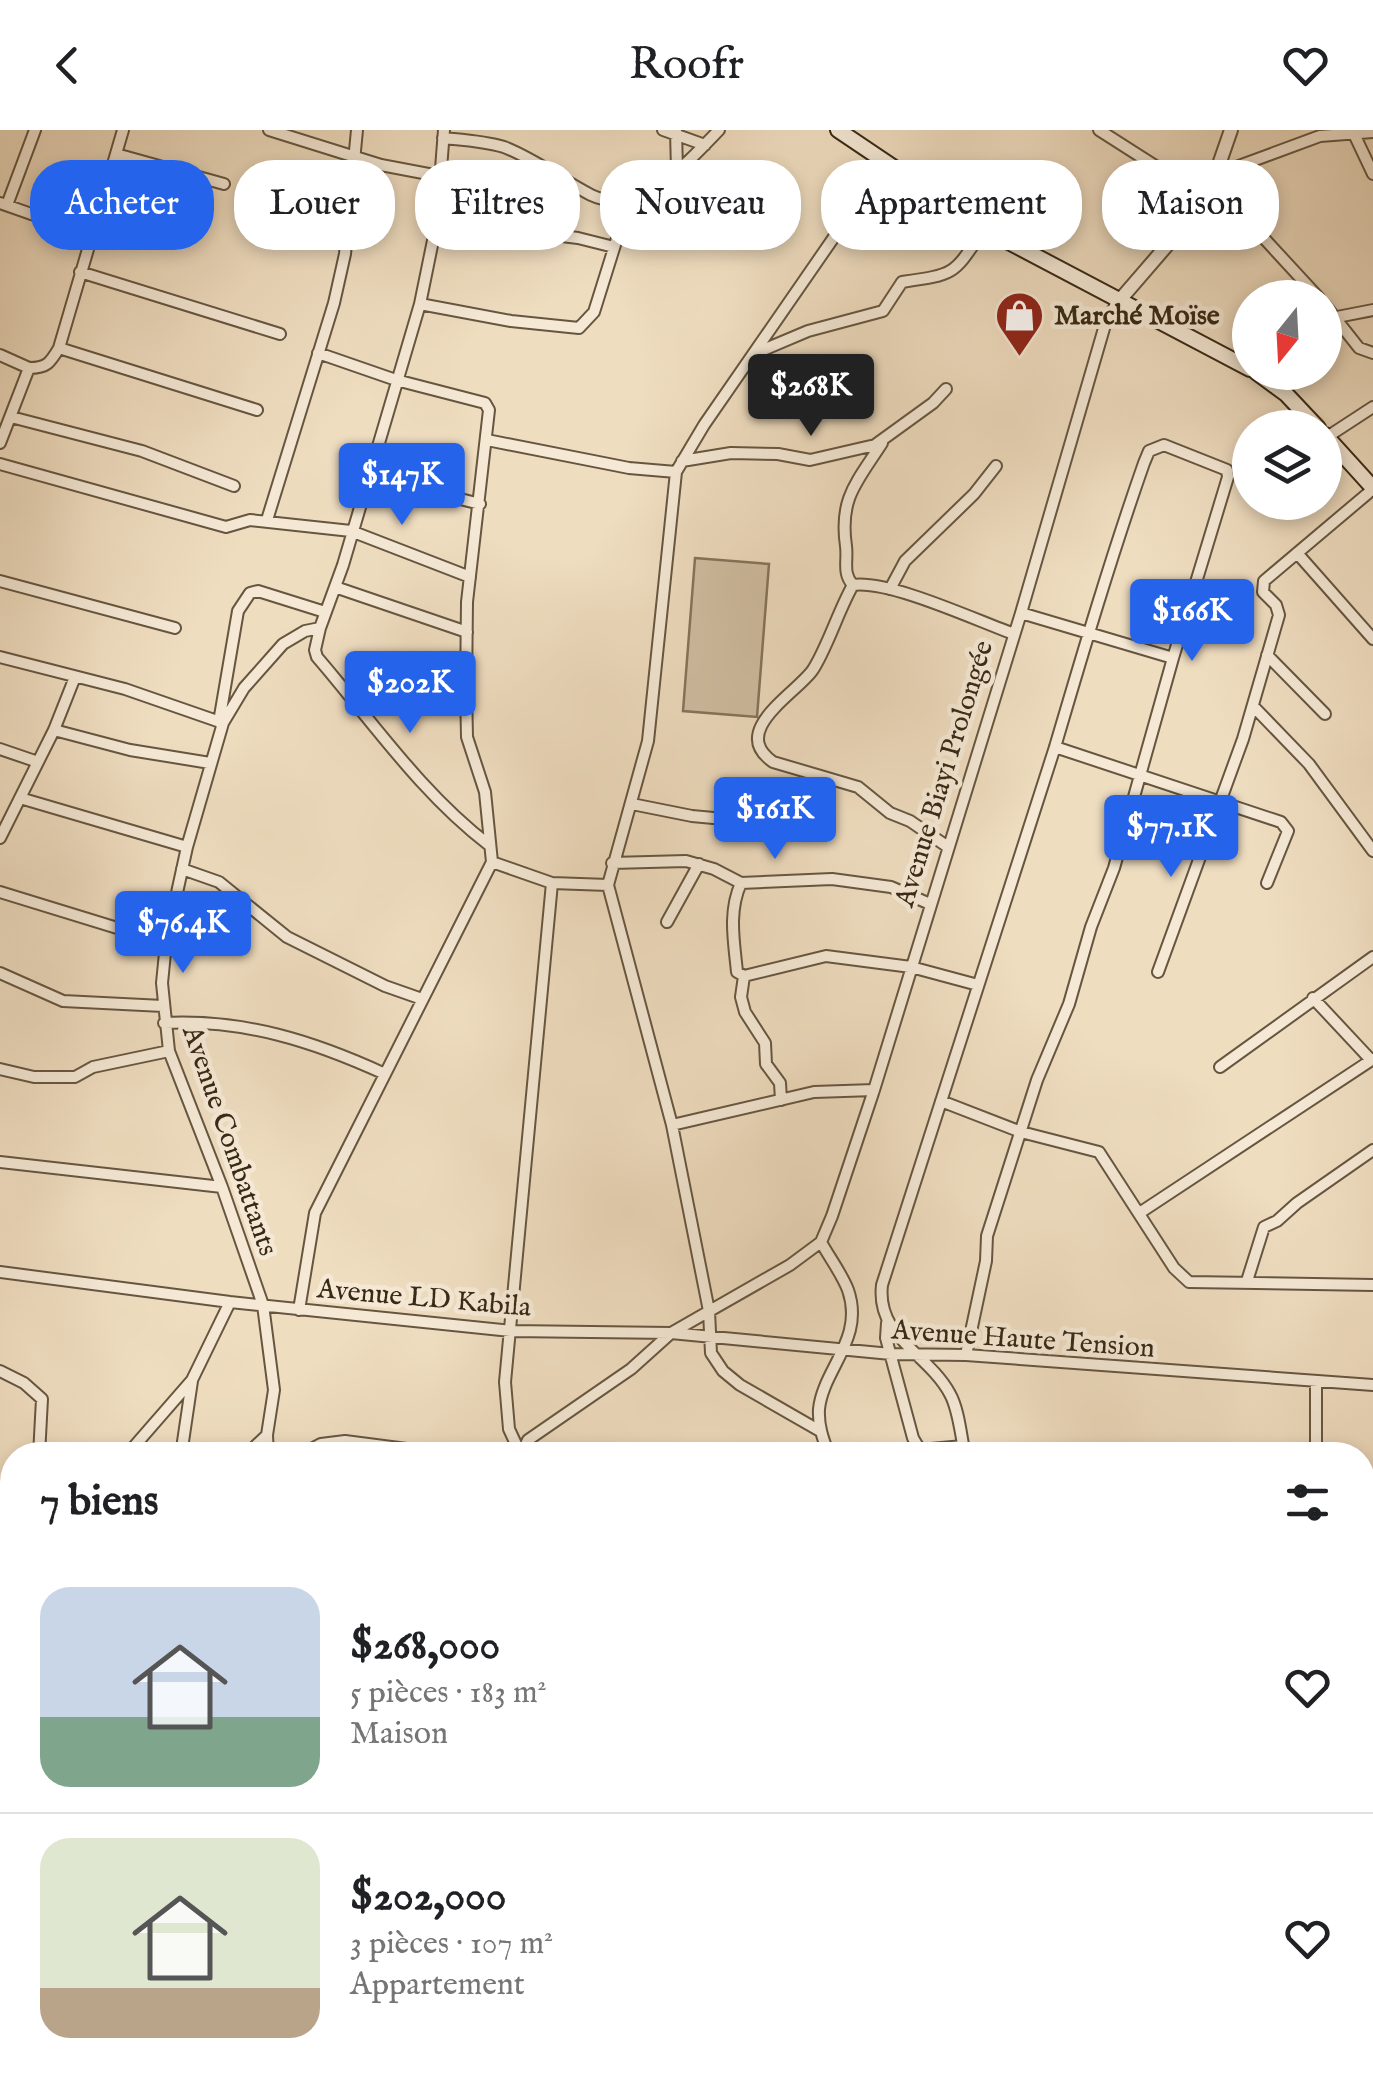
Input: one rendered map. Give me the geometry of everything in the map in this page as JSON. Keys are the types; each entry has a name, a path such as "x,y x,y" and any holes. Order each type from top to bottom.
{"main road":[{"path":"838,130 883,160"},
{"path":"1024,250 1232,360"},
{"path":"1280,390 1301,410"},
{"path":"1342,454 1373,489"}],"street":[{"path":"30,213 4,204 35,130"},
{"path":"114,160 122,130"},
{"path":"269,130 355,158 415,171"},
{"path":"267,520 345,254 357,130"},
{"path":"663,130 705,145"},
{"path":"688,160 719,130"},
{"path":"1099,130 1145,160"},
{"name":"Avenue Biayi Prolongée","path":"1221,160 1231,130"},
{"path":"676,132 676,160"},
{"path":"1261,160 1320,136 1373,132"},
{"path":"441,160 443,134 505,148 600,198"},
{"path":"1355,136 1373,174"},
{"path":"116,154 224,184"},
{"path":"0,355 29,368 42,368 50,363 59,348 86,250"},
{"path":"431,250 420,304 315,650 317,658 414,778 456,820 489,845"},
{"path":"420,304 511,321 580,328 594,312 613,250"},
{"path":"820,1431 722,1371 712,1352 709,1311 672,1125 608,885 648,741 679,466 825,250"},
{"path":"753,354 808,331 882,311 902,282 939,278 961,264 970,250"},
{"name":"Avenue Biayi Prolongée","path":"821,1242 874,1090 1108,318 1163,250"},
{"path":"1276,250 1302,280"},
{"path":"80,272 280,334"},
{"path":"1342,316 1373,310"},
{"path":"1342,325 1359,348 1373,353"},
{"path":"59,348 257,410"},
{"path":"299,1310 315,1214 492,862 485,792 467,738 466,690 470,577 490,410 485,404 396,380 318,353"},
{"path":"0,444 29,368"},
{"path":"946,389 882,442 853,484 843,520 846,572 852,585 812,671 772,711 758,748 773,762 858,786 890,813 910,821 948,847"},
{"path":"1342,423 1373,407"},
{"path":"11,417 142,451 234,486"},
{"path":"488,440 629,468 679,466 731,453 778,454 810,460 882,442"},
{"path":"915,1442 880,1304 882,1285 1144,463 1156,446 1177,448 1220,465 1227,470 1228,477 1138,774 1114,868 1091,927 1069,1004 1037,1080 986,1236 986,1261 966,1354"},
{"path":"0,464 200,522 226,527 267,520 351,532 470,577"},
{"path":"890,589 905,561 974,494 996,466"},
{"path":"370,476 480,504"},
{"path":"1158,972 1253,706 1280,611 1262,586 1373,489"},
{"path":"1296,553 1373,640"},
{"path":"0,581 175,628"},
{"path":"852,585 866,583 890,589 1014,634"},
{"path":"335,586 467,632"},
{"path":"0,657 125,690 221,723 238,611 245,598 258,591 325,612"},
{"path":"1021,613 1173,658"},
{"name":"Avenue Combattants","path":"267,1442 274,1390 263,1305 169,1050 163,1006 166,943 221,723 244,688 283,644 305,630 320,628"},
{"path":"1267,655 1325,714"},
{"path":"396,676 433,688 466,690"},
{"path":"0,838 54,730 75,677"},
{"path":"1253,706 1316,772 1373,852"},
{"path":"54,730 130,750 210,762"},
{"path":"1055,747 1286,826 1286,841 1267,883"},
{"path":"0,749 38,762"},
{"path":"20,798 187,847"},
{"path":"632,804 735,820"},
{"path":"612,863 686,861 740,883 832,879 891,887 930,904"},
{"path":"492,862 552,883 608,885"},
{"path":"666,922 699,864"},
{"path":"182,869 219,882 287,937 385,986 422,999"},
{"path":"515,1442 509,1428 506,1398 510,1331 552,883"},
{"path":"740,883 732,902 732,932 736,972 744,976 826,956 911,967 978,985"},
{"path":"0,892 166,943"},
{"path":"1220,1067 1373,958"},
{"path":"0,974 63,1001 163,1006"},
{"path":"744,976 741,998 745,1012 765,1043 766,1064 780,1084 782,1100"},
{"path":"1140,1212 1372,1060 1313,998"},
{"path":"164,1024 206,1022 282,1034 334,1050 385,1074"},
{"path":"0,1069 34,1077 75,1077 92,1067 169,1050"},
{"path":"672,1125 814,1092 874,1090"},
{"path":"941,1101 1021,1132 1098,1152 1174,1268 1188,1282 1373,1285"},
{"path":"1247,1281 1264,1227 1278,1221 1305,1196 1373,1150"},
{"path":"0,1162 222,1186"},
{"path":"527,1442 631,1369 672,1333 790,1265 821,1242 848,1291 852,1318 844,1350 819,1405 824,1442"},
{"name":"Avenue LD Kabila","path":"0,1272 299,1310 510,1331 672,1333"},
{"path":"137,1442 192,1380 230,1302"},
{"path":"887,1323 951,1394 962,1442"},
{"name":"Avenue Haute Tension","path":"672,1333 891,1354 966,1354 1373,1386"},
{"path":"0,1371 24,1383 42,1399 40,1442"},
{"path":"184,1442 192,1380"},
{"path":"1316,1380 1316,1442"},
{"path":"259,1442 267,1434"}],"shaded area":[{"path":"695,558 769,564 757,717 683,711"}],"place":[{"name":"Marché Moïse","path":"1019,358"}]}
